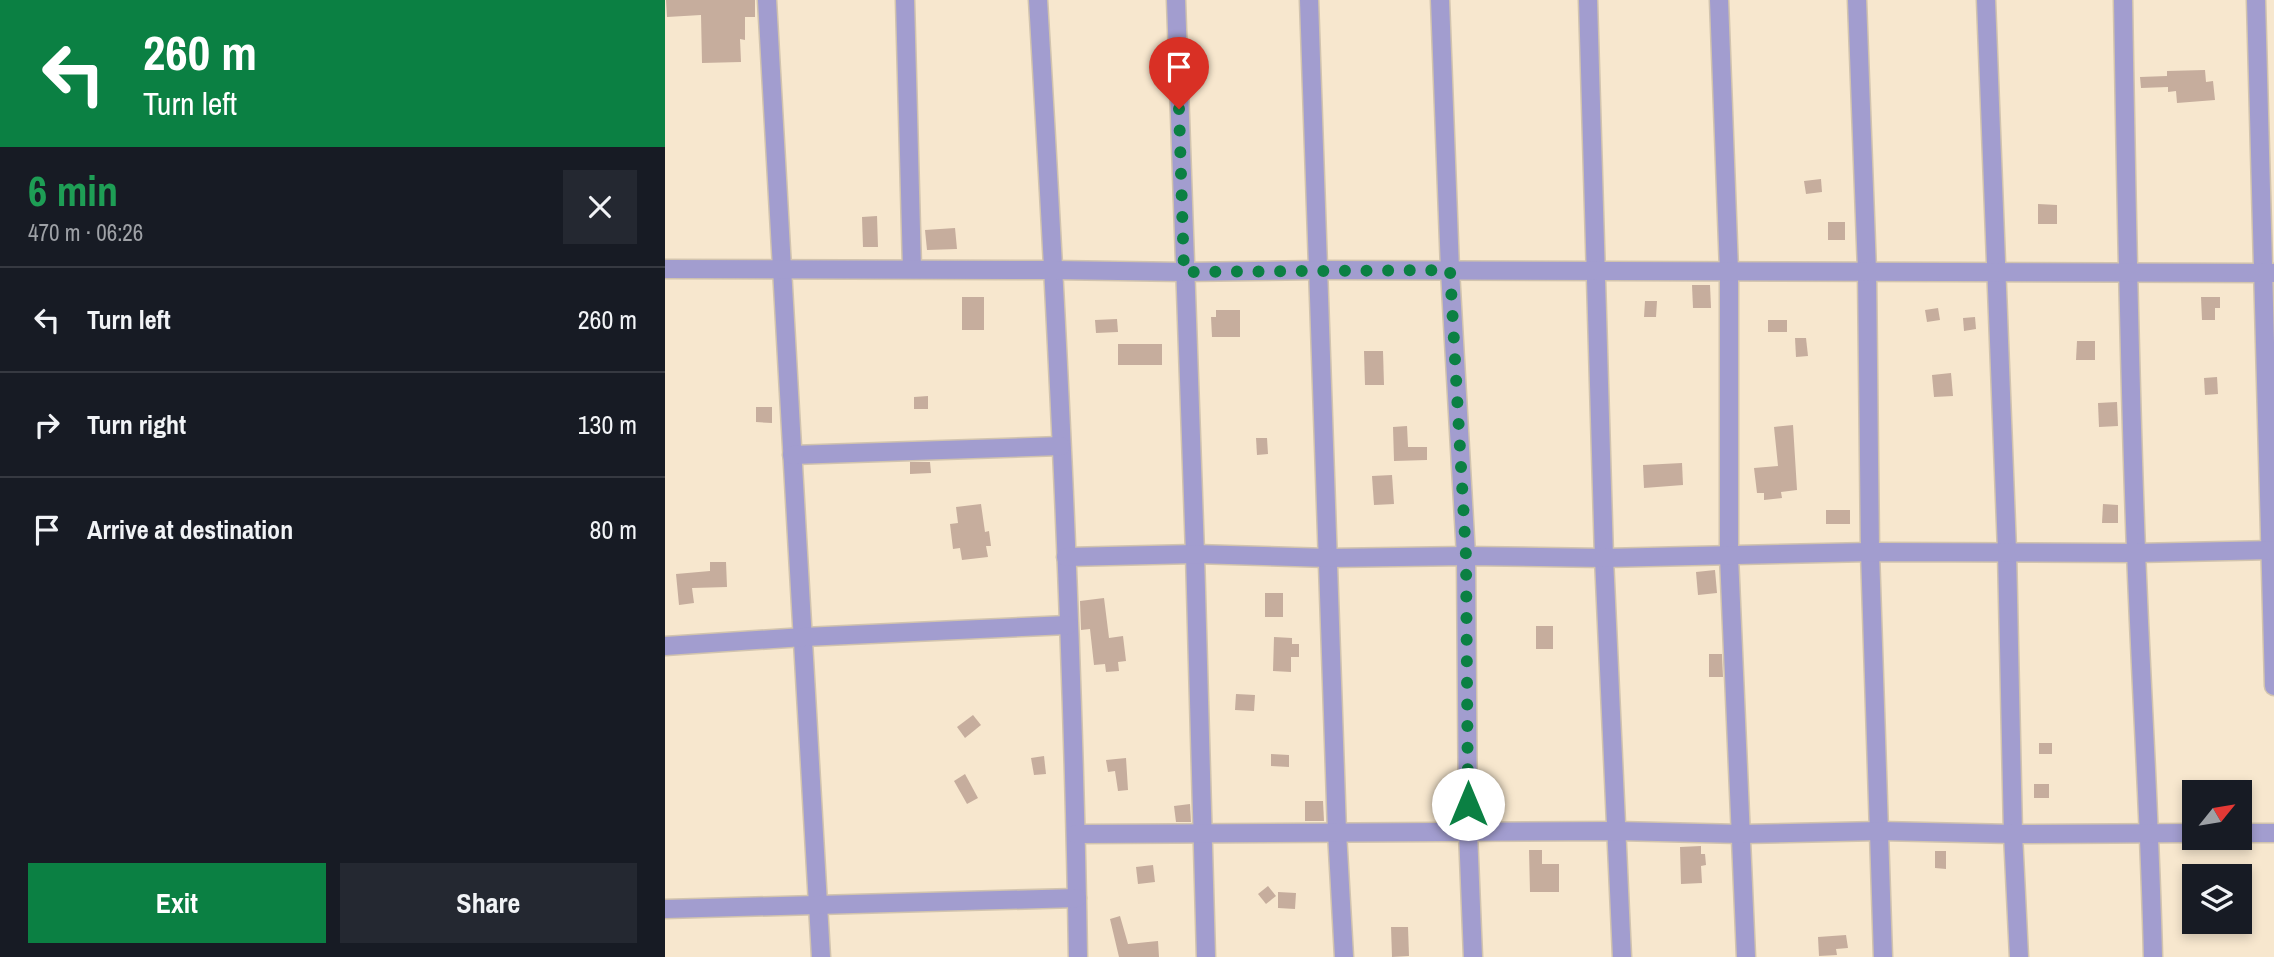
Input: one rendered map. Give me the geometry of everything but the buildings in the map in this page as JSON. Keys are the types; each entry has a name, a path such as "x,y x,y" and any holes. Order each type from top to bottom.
{"street":[{"path":"767,0 821,957"},
{"path":"905,0 912,269"},
{"path":"1038,0 1054,270 1066,557 1078,957"},
{"path":"1176,0 1206,957"},
{"path":"1309,0 1337,832 1344,957"},
{"path":"1440,0 1450,270 1466,556 1468,832 1473,957"},
{"path":"1588,0 1604,558 1622,957"},
{"path":"1719,0 1729,271 1729,556 1746,957"},
{"path":"1857,0 1867,271 1870,552 1882,957"},
{"path":"1986,0 2019,957"},
{"path":"2123,0 2127,273 2136,553 2151,833 2153,957"},
{"path":"2256,0 2268,273 2274,686"},
{"path":"665,269 2268,273"},
{"path":"792,455 1061,446"},
{"path":"1066,557 1195,554 1329,558 1604,558 1870,552 2136,553 2272,550"},
{"path":"665,646 1068,625"},
{"path":"1076,834 1617,831 1741,834 1880,831 2013,834 2182,833"},
{"path":"2252,833 2274,833"},
{"path":"665,909 1077,898"}],"route":[{"path":"1179,109 1184,272 1450,270 1466,556 1468,804"}]}
